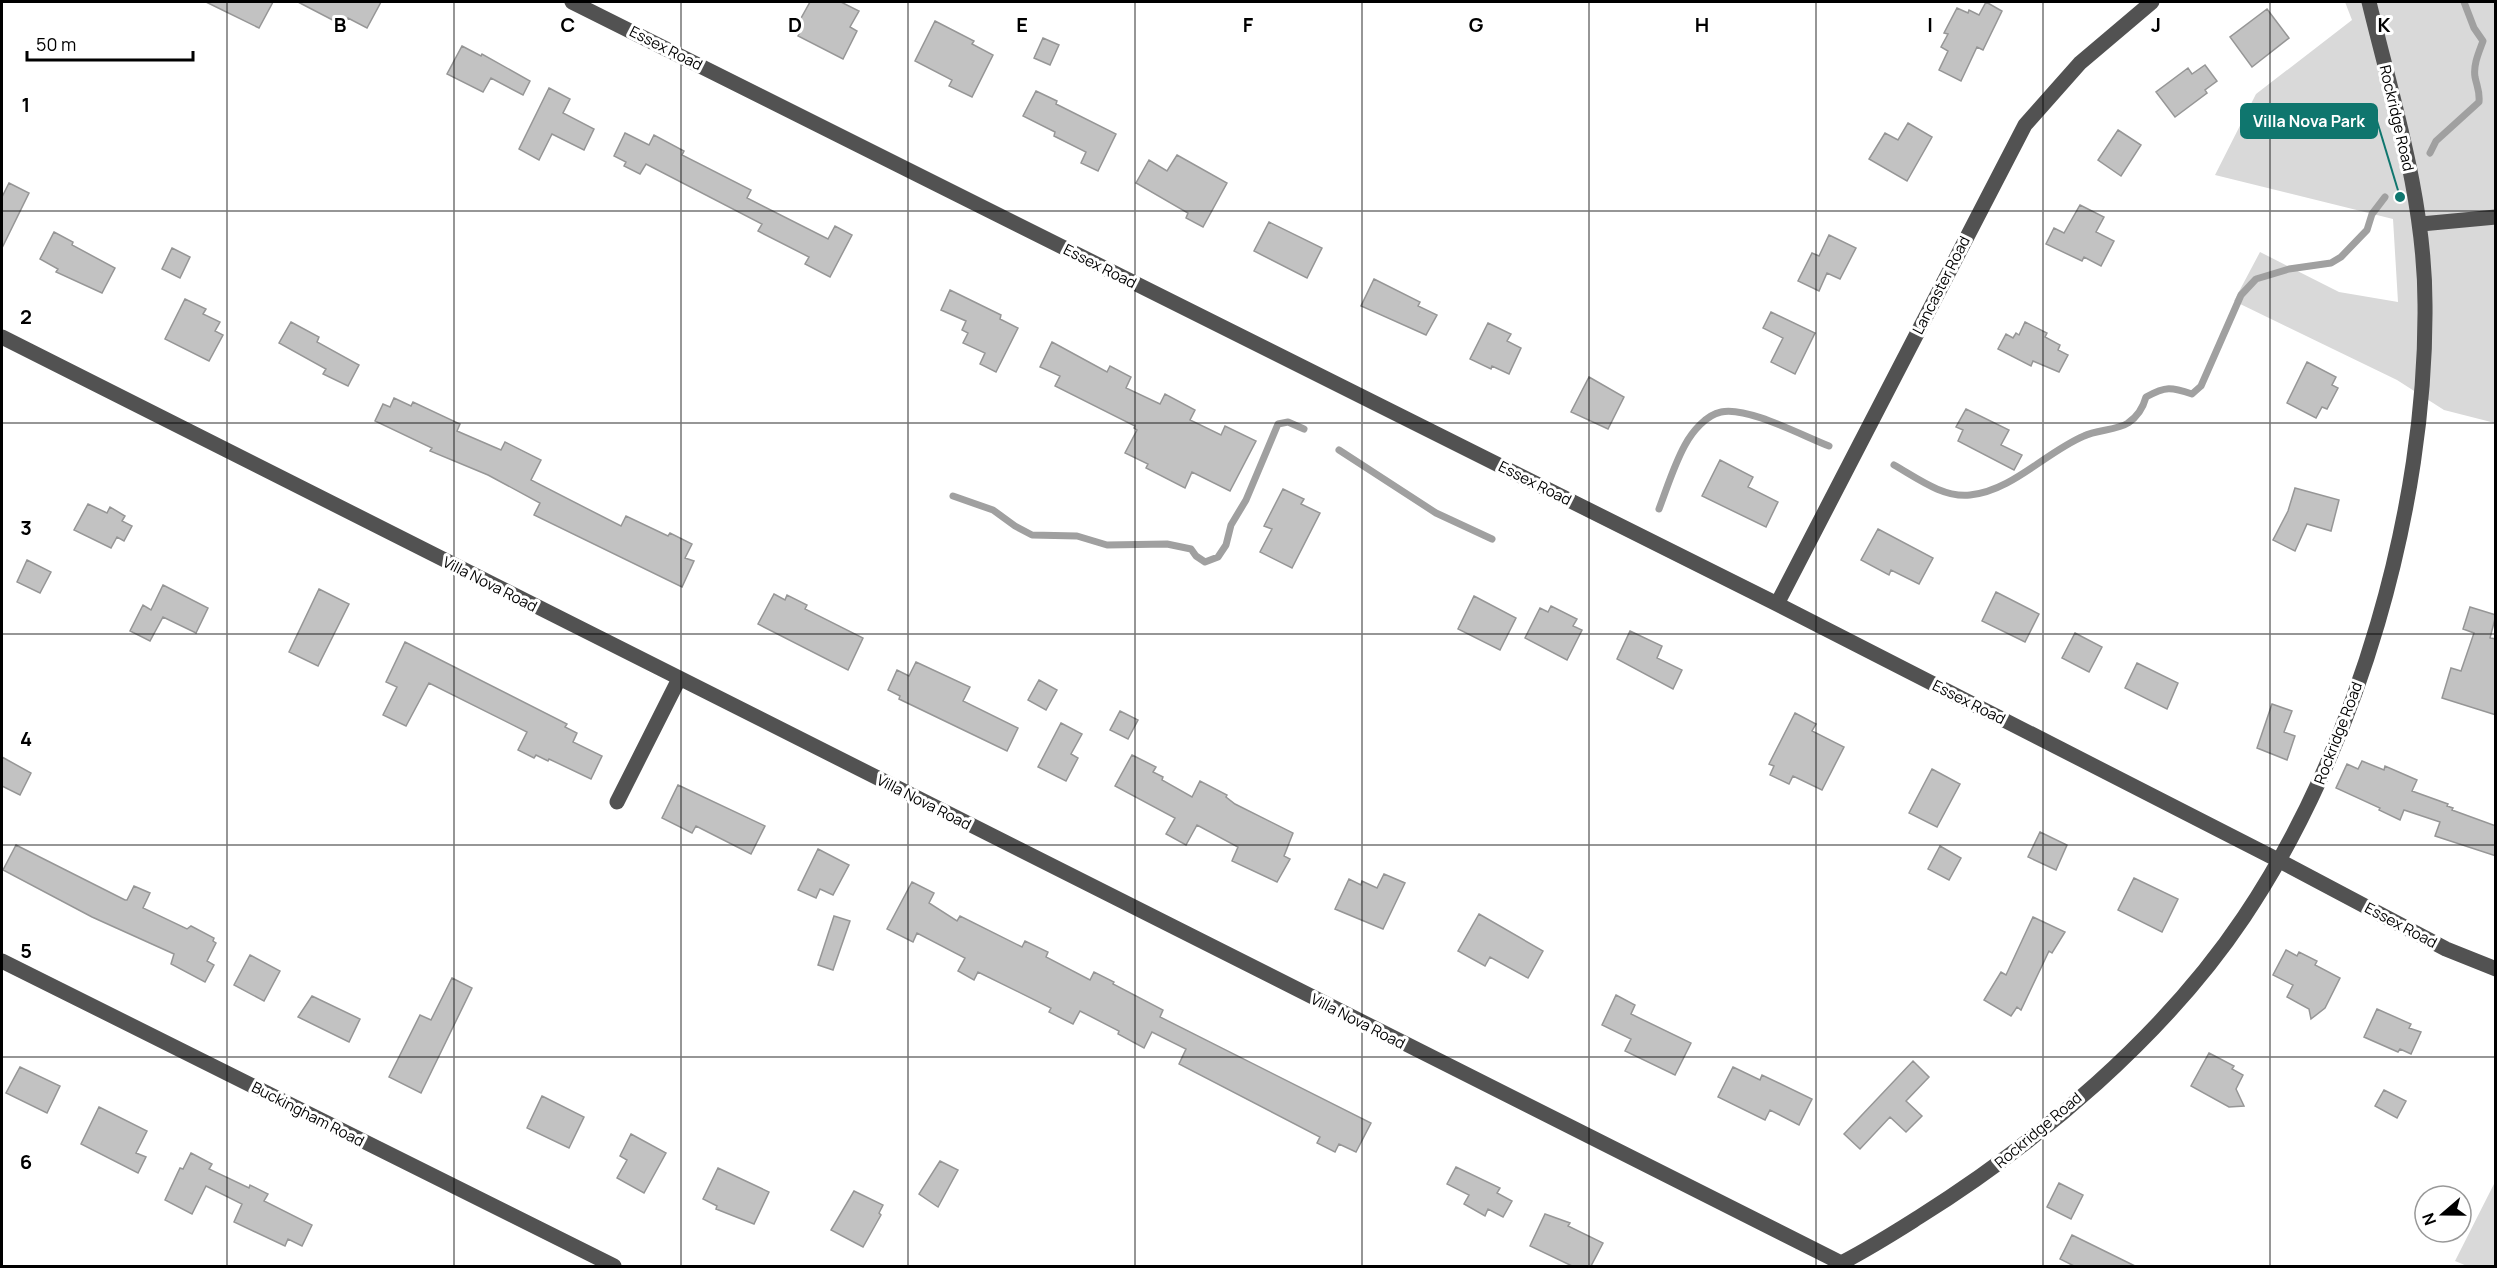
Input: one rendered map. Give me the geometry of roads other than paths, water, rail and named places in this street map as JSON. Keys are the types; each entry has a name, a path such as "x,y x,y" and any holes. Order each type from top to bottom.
{"street":[{"name":"Essex Road","path":"572,2 1777,604 2280,861 2445,949 2496,969"},
{"name":"Lancaster Road","path":"1777,604 2025,125 2080,63 2152,2"},
{"name":"Rockridge Road","path":"1841,1266 1963,1189 2027,1143 2165,1017 2206,969 2243,919 2280,861 2318,788 2376,627 2396,548 2413,459 2423,373 2426,304 2421,224 2369,2"},
{"path":"2421,224 2496,217"},
{"name":"Villa Nova Road","path":"2,338 1841,1266"},
{"path":"617,802 679,679"},
{"name":"Buckingham Road","path":"2,961 614,1266"}],"waterway":[{"path":"2430,153 2436,141 2479,102 2475,68 2483,41 2474,28 2464,2"},
{"path":"1894,465 1931,486 1950,493 1970,495 1985,492 2015,479 2056,451 2084,436 2128,423 2139,412 2146,397 2153,393 2169,389 2192,394 2201,386 2241,295 2256,279 2289,269 2331,263 2341,257 2367,230 2372,214 2385,197"},
{"path":"1659,509 1688,440 1700,425 1715,414 1732,411 1760,417 1829,446"},
{"path":"953,496 993,510 1032,535 1077,536 1107,545 1167,544 1191,549 1205,562 1218,557 1226,545 1231,525 1246,500 1278,424 1288,422 1304,429"},
{"path":"1339,450 1436,513 1492,539"}],"place":[{"name":"Villa Nova Park","path":"2400,197"}]}
